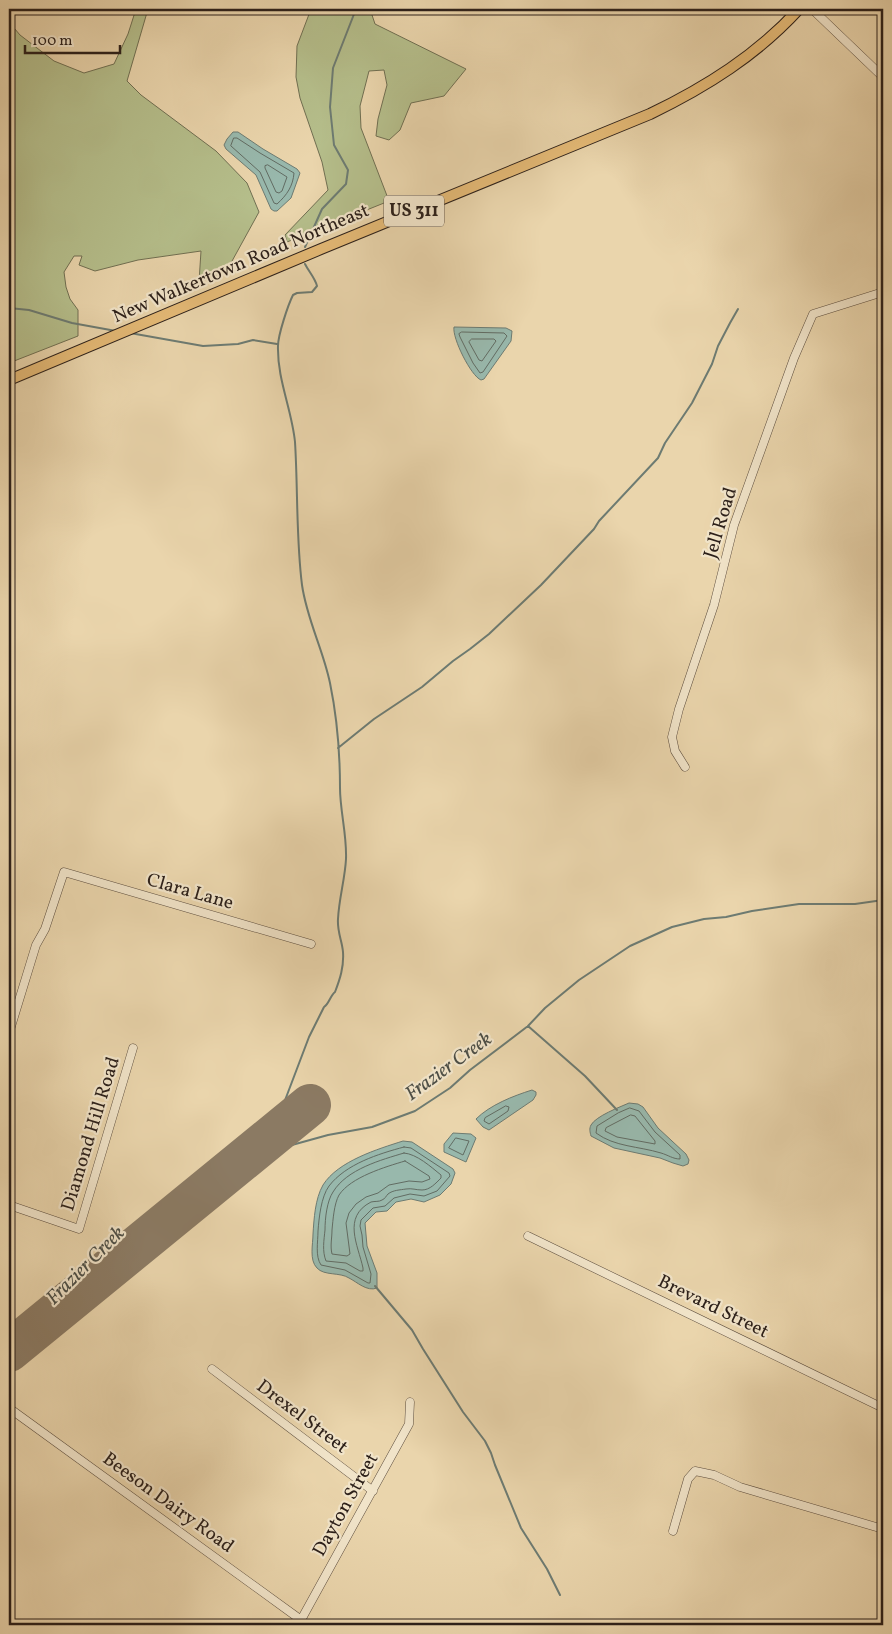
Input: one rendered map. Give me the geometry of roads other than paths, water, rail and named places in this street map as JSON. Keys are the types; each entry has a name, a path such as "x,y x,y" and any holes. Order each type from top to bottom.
{"main road":[{"name":"New Walkertown Road Northeast","path":"9,380 305,255 650,114 692,93 738,64 766,41 799,9"}],"street":[{"path":"812,9 883,77"},
{"name":"Jell Road","path":"686,767 675,751 672,737 679,709 714,604 734,526 794,358 813,314 883,292"},
{"name":"Clara Lane","path":"9,1033 36,945 44,929 64,872 311,944"},
{"name":"Diamond Hill Road","path":"9,1205 79,1229 133,1048"},
{"name":"Brevard Street","path":"528,1236 883,1408"},
{"name":"Drexel Street","path":"212,1369 373,1491"},
{"name":"Dayton Street","path":"301,1620 409,1424 410,1402"},
{"name":"Beeson Dairy Road","path":"9,1408 308,1625"},
{"path":"673,1532 688,1480 695,1471 714,1475 740,1487 883,1529"}],"water":[{"path":"233,132 238,132 297,169 300,173 291,198 277,211 271,209 256,175 226,149 224,145"},
{"path":"454,327 506,328 512,331 511,341 484,379 481,380 472,372 459,348"},
{"path":"532,1090 536,1092 533,1100 489,1130 483,1127 476,1119 495,1105"},
{"path":"629,1103 638,1104 643,1107 658,1128 686,1154 689,1160 688,1164 683,1166 660,1158 614,1148 591,1136 591,1125 598,1118"},
{"path":"453,1133 471,1134 476,1138 466,1162 444,1152 444,1144"},
{"path":"403,1141 412,1142 453,1169 455,1173 451,1184 440,1195 424,1202 411,1199 396,1202 387,1211 376,1212 365,1223 367,1246 377,1273 377,1288 366,1288 345,1276 320,1270 313,1261 312,1247 315,1209 323,1185 338,1169 348,1163 371,1152"}],"waterway":[{"path":"305,247 322,209 346,184 348,170 334,145 330,107 333,68 356,9"},
{"path":"263,1153 309,1037 324,1007 335,992 343,963 338,919 346,850 340,797 336,722 327,670 304,598 299,550 295,442 278,358 280,335 293,295 312,292 317,286 305,264"},
{"path":"9,308 29,310 72,323 116,331"},
{"path":"338,748 374,719 422,687 489,634 541,585 594,529 599,521 658,458 665,443 692,403 712,364 718,346 738,309"},
{"path":"130,333 203,346 238,344 253,340 277,344"},
{"name":"Frazier Creek","path":"9,1355 20,1349 43,1329 83,1289 114,1254 158,1218 195,1195 219,1175 247,1159 263,1153 328,1135 372,1127 415,1111 450,1088 470,1070 528,1026 545,1008 579,980 630,946 672,927 704,919 799,904 855,904 883,900"},
{"path":"528,1026 585,1076 617,1110"},
{"path":"375,1286 412,1330 463,1412 485,1441 521,1528 547,1569 560,1595"}]}
